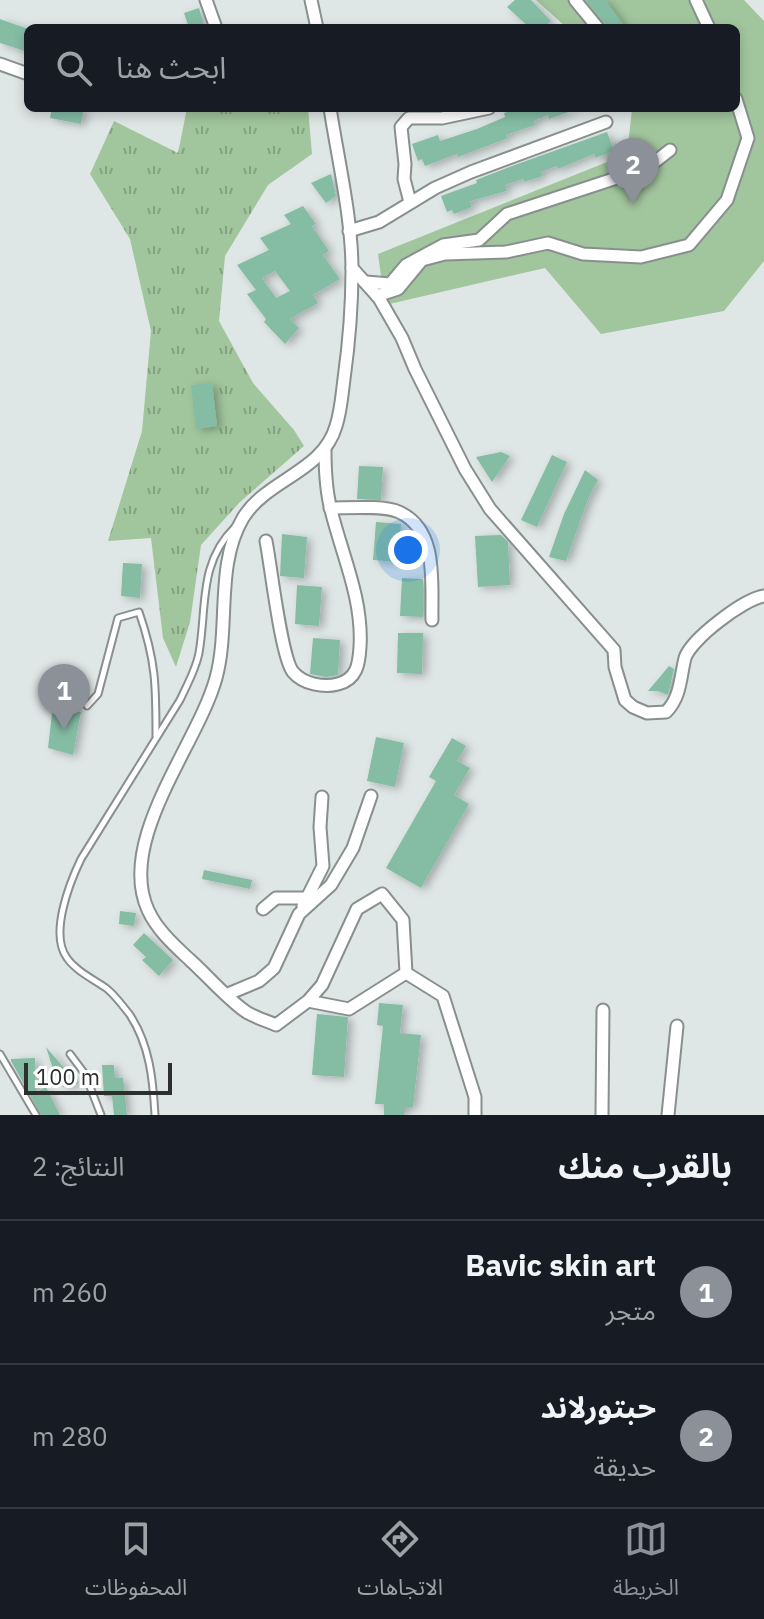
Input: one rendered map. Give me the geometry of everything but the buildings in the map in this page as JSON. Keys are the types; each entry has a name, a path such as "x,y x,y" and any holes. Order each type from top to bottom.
{"street":[{"path":"206,0 215,24"},
{"path":"311,0 316,24"},
{"path":"575,0 595,24"},
{"path":"696,0 707,24"},
{"path":"0,64 24,73"},
{"path":"331,112 352,268 348,349 337,422 325,450 276,485 241,521 226,585 222,657 216,680 207,708 163,790 148,832 141,872 147,908 160,931 246,1012 276,1025 308,1001 322,985 357,909 382,894 403,920 406,973"},
{"path":"410,202 404,179 401,127 409,118 442,118 470,112"},
{"path":"377,296 398,289 422,260 445,254 506,252 548,243 583,254 641,257 689,245 727,200 748,138 740,112"},
{"path":"349,231 379,222 410,202 471,172 606,122"},
{"path":"366,282 390,284 406,265 443,245 479,240 507,214 647,168 670,150"},
{"path":"352,268 377,296 402,338 481,496 614,650 620,688 625,700 633,707 647,713 666,712 679,690 690,647 731,611 755,597 764,596"},
{"path":"266,541 282,635 291,668 304,681 332,686 342,684 355,675 361,644 356,596 330,508 325,450"},
{"path":"330,508 394,511 415,524 423,533 429,556 432,620"},
{"path":"299,914 331,885 353,848 371,796"},
{"path":"228,994 259,981 274,968 323,866 320,827 322,797"},
{"path":"263,909 276,898 307,898"},
{"path":"308,1001 349,1009 406,973"},
{"path":"406,973 443,996 475,1097 475,1115"},
{"path":"602,1115 603,1010"},
{"path":"668,1115 677,1026"}],"lane":[{"path":"155,1115 154,1082 142,1038 130,1015 109,990 65,957 60,926 71,880 81,859 180,700 199,655 202,607 213,561 226,536 241,521"},
{"path":"87,706 98,694 118,618 139,612 151,645 156,675 156,739"},
{"path":"0,1054 36,1115"},
{"path":"70,1054 85,1074 101,1115"}],"green space":[{"path":"536,0 744,0 764,21 764,261 724,311 601,334 545,268 385,305 378,254 627,154 632,112 740,112 740,24 563,24"},
{"path":"186,112 308,112 312,154 268,185 225,256 219,321 253,383 304,446 240,502 201,545 190,622 176,667 163,638 151,538 108,541 142,431 151,331 130,239 90,174 114,121 178,153"}],"place":[{"name":"حبتورلاند","path":"633,204"},
{"name":"Bavic skin art","path":"64,730"}]}
